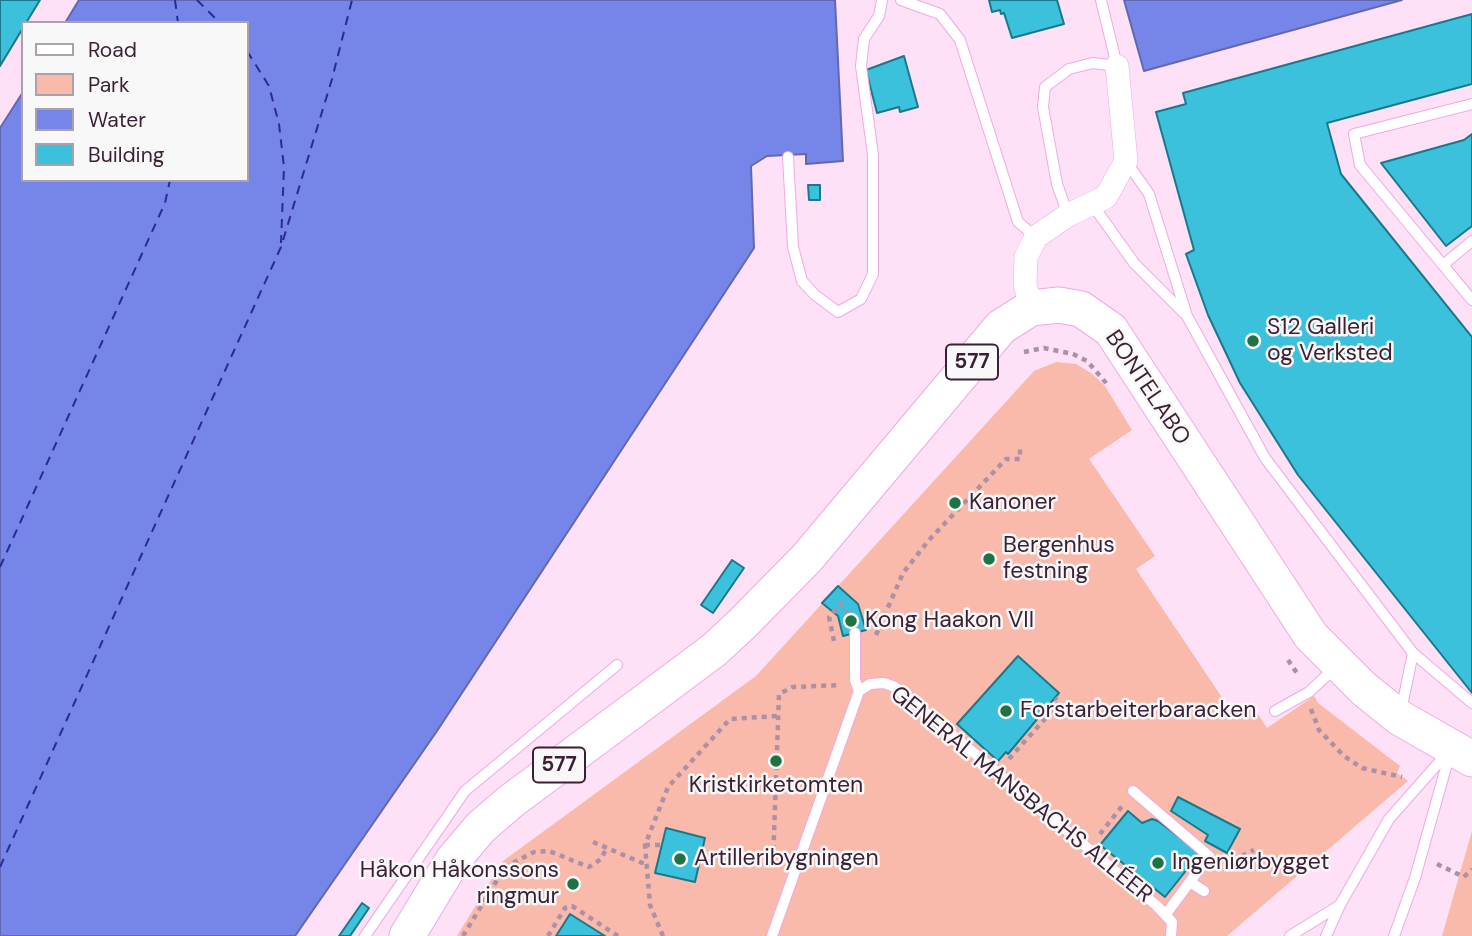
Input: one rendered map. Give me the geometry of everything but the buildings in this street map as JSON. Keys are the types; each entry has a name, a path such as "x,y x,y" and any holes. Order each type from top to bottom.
{"main road":[{"name":"BONTELABO","path":"407,936 453,859 481,827 510,802 714,650 742,624 807,558 1001,327 1031,308 1059,305 1081,309 1111,330 1291,609 1338,666 1400,718 1462,753"}],"street":[{"path":"1031,308 1025,284 1026,257 1036,237 1069,215 1105,197 1126,161 1117,66"}],"lane":[{"path":"788,157 793,247 802,281 815,295 838,312 861,299 873,274 873,155 860,66 864,38 879,16 882,0"},
{"path":"901,0 940,14 960,40 1018,222 1036,237"},
{"path":"1069,215 1052,159 1043,107 1045,87 1069,69 1093,63 1117,66 1101,0"},
{"path":"1470,294 1360,164 1354,134 1472,104"},
{"path":"1126,161 1149,194 1187,316 1265,458 1413,653 1472,703"},
{"path":"1092,204 1134,263 1187,316"},
{"path":"1443,265 1472,241"},
{"path":"855,633 855,680 859,691"},
{"path":"1400,718 1413,653"},
{"path":"365,936 465,791 617,665"},
{"path":"1275,711 1309,692 1338,666"},
{"name":"GENERAL MANSBACHS ALLÉER","path":"772,936 859,691 870,684 884,683 895,687 1166,914 1172,922 1175,935"},
{"path":"1326,936 1339,905 1376,837 1423,780 1462,753"},
{"path":"1394,936 1462,753"},
{"path":"1133,792 1213,852 1166,914"},
{"path":"1190,881 1204,891"},
{"path":"1290,936 1339,905"}],"path":[{"path":"1013,356 1044,348 1073,354 1087,361 1110,388"},
{"path":"870,684 870,653 903,573 929,540 1006,459 1020,458 1020,447"},
{"path":"829,617 842,604 848,614"},
{"path":"1287,658 1309,692 1319,730 1344,756 1362,768 1381,774 1423,780"},
{"path":"795,866 773,863 779,694 793,687 842,685"},
{"path":"996,773 1060,702 1055,698"},
{"path":"663,936 650,905 645,845 668,787 707,741 730,719 777,716"},
{"path":"1089,848 1133,792"},
{"path":"593,842 647,865"},
{"path":"645,845 662,845"},
{"path":"463,936 505,867 534,852 549,851 589,867 601,859 606,849"},
{"path":"548,936 565,908 572,906 618,936"}],"green space":[{"name":"Bergenhus festning","path":"1056,362 1076,364 1091,373 1105,386 1132,430 1089,459 1155,556 1136,569 1233,714 1251,703 1267,728 1314,696 1318,703 1400,766 1397,773 1408,781 1227,936 457,936 503,861 756,676 1034,371"},
{"path":"1472,831 1472,936 1442,936"}],"water":[{"path":"79,0 835,0 843,161 806,164 806,154 767,156 751,166 754,248 437,731 295,936 0,936 0,128 21,95 21,182 248,182 248,21 66,21"},
{"path":"1124,0 1402,0 1144,71"}],"ferry route":[{"path":"175,0 178,21"},
{"path":"197,0 218,21"},
{"path":"0,867 281,247 332,79 352,0"},
{"path":"248,53 269,86 279,124 284,167 281,243"},
{"path":"0,567 165,203 170,182"}],"place":[{"name":"S12 Galleri og Verksted","path":"1253,341"},
{"name":"Kanoner","path":"955,503"},
{"name":"Bergenhus festning","path":"989,559"},
{"name":"Kong Haakon VII","path":"851,621"},
{"name":"Forstarbeiterbaracken","path":"1006,711"},
{"name":"Kristkirketomten","path":"776,761"},
{"name":"Artilleribygningen","path":"680,859"},
{"name":"Ingeniørbygget","path":"1158,863"},
{"name":"Håkon Håkonssons ringmur","path":"573,884"}]}
